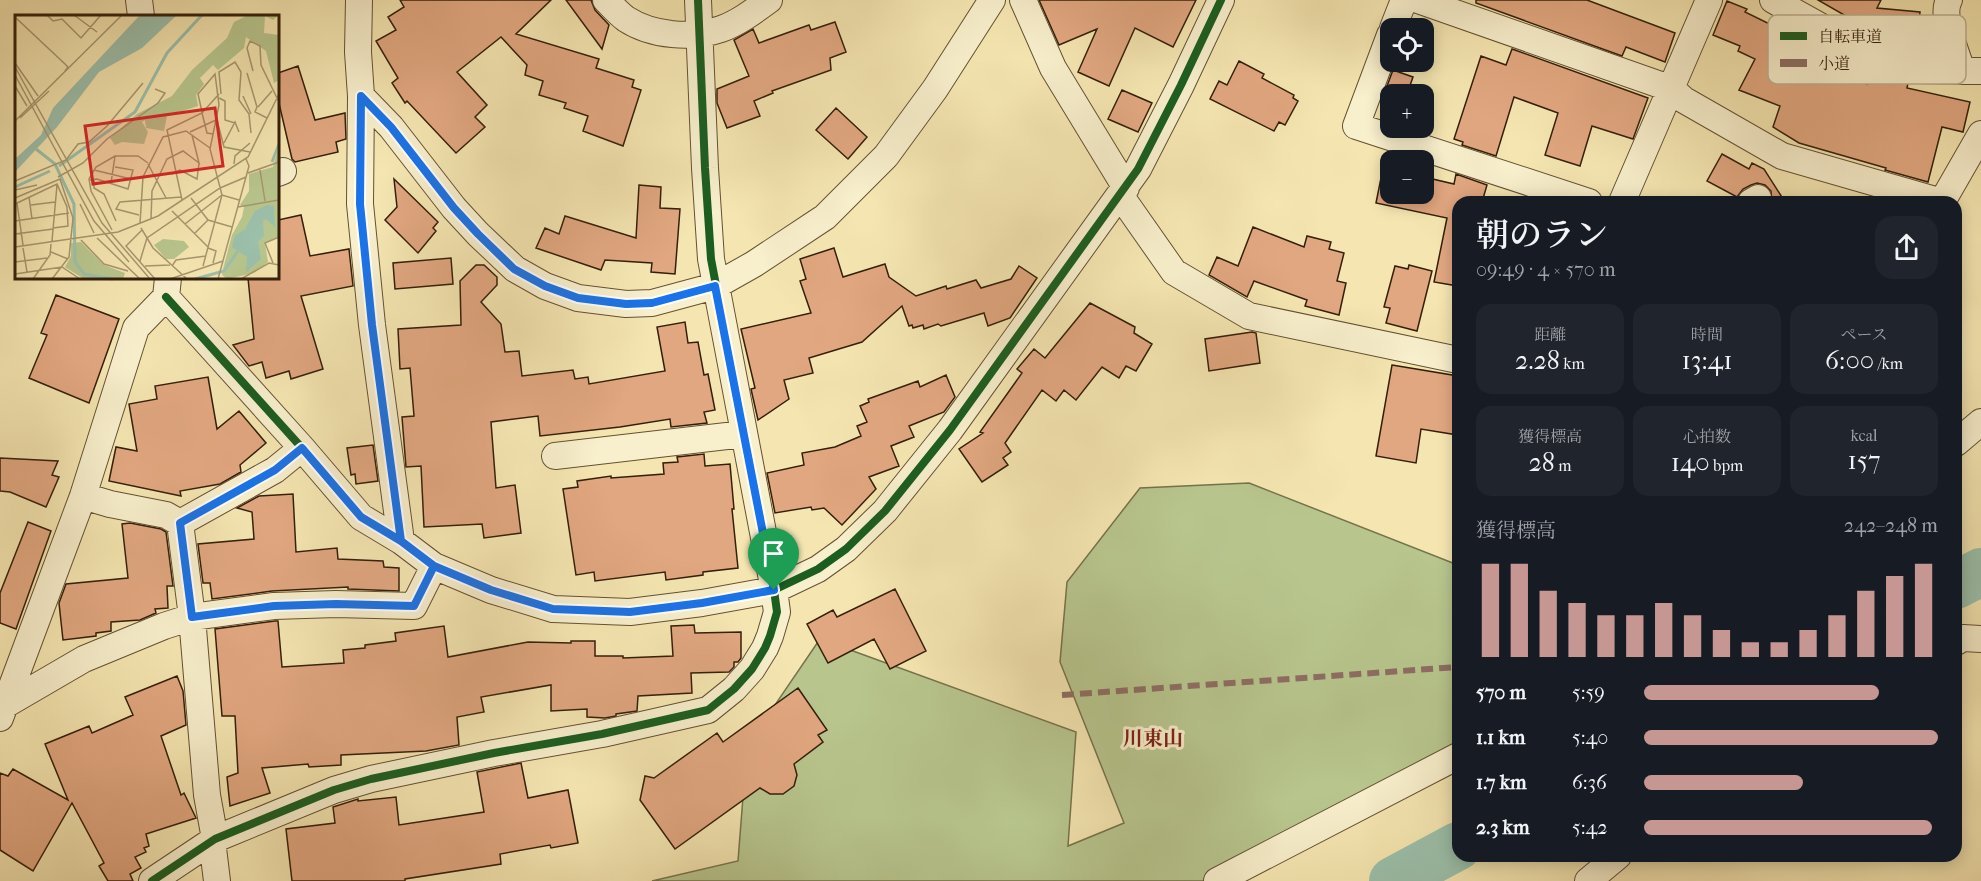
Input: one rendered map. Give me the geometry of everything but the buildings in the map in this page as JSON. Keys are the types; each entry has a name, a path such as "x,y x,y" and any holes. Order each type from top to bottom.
{"street":[{"path":"139,0 141,15"},
{"path":"359,0 360,204 372,325 401,541"},
{"path":"606,0 627,19 650,30 676,35 698,34 721,29 769,0"},
{"path":"152,881 214,840 334,790 371,779 494,753 602,734 708,710 735,689 752,669 771,636 777,612 711,259 698,0"},
{"path":"361,96 391,127 454,208 514,269 545,286 578,298 626,304 652,303 715,286 754,264 825,217 886,156 935,89 992,0"},
{"path":"1023,0 1053,68 1123,191 1174,272 1249,316 1452,359"},
{"path":"2,705 83,496 136,328 167,287 361,517 401,541 434,566 491,590 553,609 630,612 702,603 774,590 818,569 846,549 885,511 950,430 1123,191 1138,169 1221,0"},
{"path":"1397,18 1404,0"},
{"path":"1418,0 1672,89 1684,100 1782,156 1921,196"},
{"path":"1625,196 1709,0"},
{"path":"1773,0 1800,15"},
{"path":"1947,15 1946,5 1949,0"},
{"path":"1380,62 1356,126 1571,196"},
{"path":"1945,196 1981,134"},
{"path":"1962,438 1981,422"},
{"path":"555,456 744,434"},
{"path":"180,523 275,470 302,448"},
{"path":"83,496 166,515 180,523"},
{"path":"180,523 192,617 207,795 217,881"},
{"path":"2,705 84,659 192,617 274,606 336,604 414,606 434,566"},
{"path":"1962,639 1981,639"},
{"path":"1217,881 1452,759"},
{"path":"1588,881 1611,862"}],"green space":[{"path":"1249,483 1452,563 1452,774 1237,881 652,881 738,861 747,746 820,639 1076,732 1068,846 1124,823 1060,662 1067,582 1140,488"}],"waterway":[{"path":"1962,582 1981,572"},
{"path":"1393,881 1452,849"}],"marked path":[{"path":"1062,695 1452,667"}],"cycle path":[{"path":"152,881 215,839 334,790 371,779 494,753 602,734 708,710 734,689 752,669 765,648 777,612 711,259 698,0"},
{"path":"166,297 361,517 401,541 434,566 491,590 553,609 630,612 702,603 774,590 818,569 846,549 885,511 950,430 1138,169 1221,0"}],"district":[{"name":"川東山","path":"1153,738"}],"route":[{"path":"774,590 702,603 630,612 553,609 491,590 434,566 401,541 361,517 302,448 275,470 180,523 192,617 274,606 336,604 414,606 434,566 401,541 372,325 360,204 361,96 391,127 454,208 478,234 514,269 545,286 578,298 626,304 652,303 715,286 774,590"}]}
